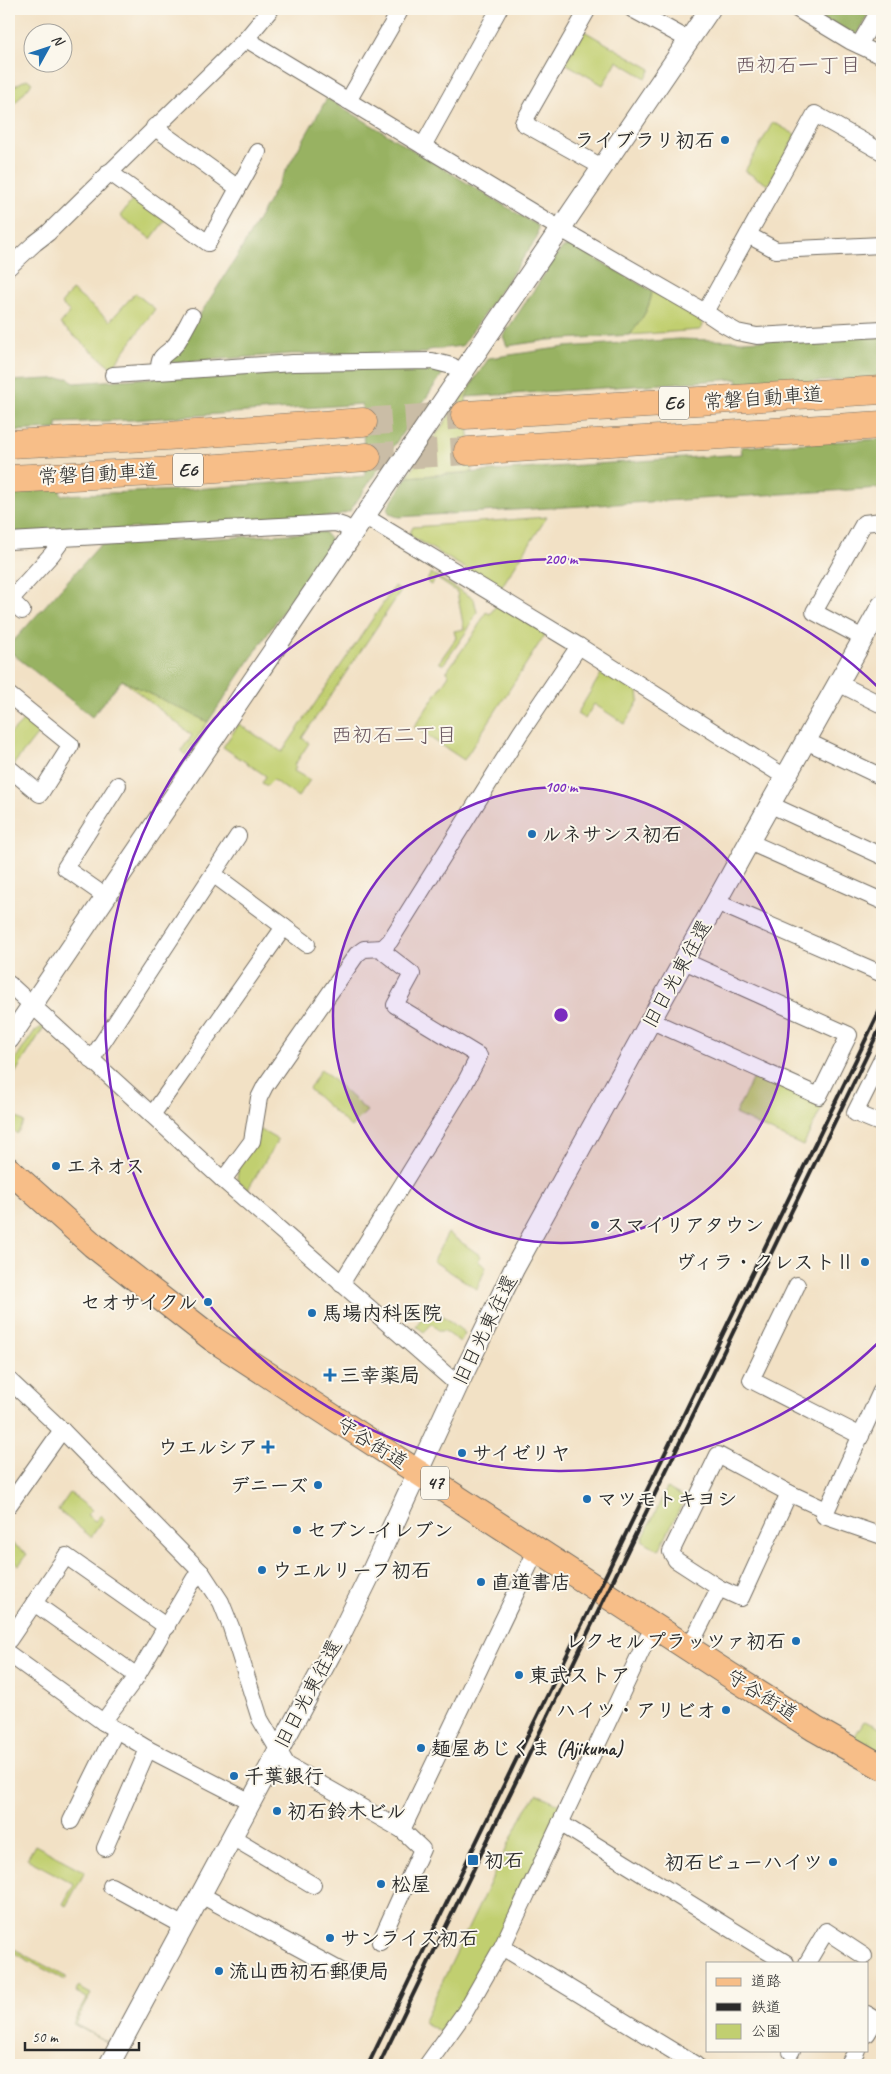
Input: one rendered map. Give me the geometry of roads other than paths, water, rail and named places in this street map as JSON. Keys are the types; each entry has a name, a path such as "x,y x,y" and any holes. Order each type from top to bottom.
{"highway":[{"name":"常磐自動車道","path":"465,415 882,390"},
{"name":"常磐自動車道","path":"9,444 168,436 363,422"},
{"name":"常磐自動車道","path":"468,451 882,425"},
{"name":"常磐自動車道","path":"9,479 176,471 367,457"}],"main road":[{"name":"守谷街道","path":"9,1170 109,1258 213,1339 815,1729 882,1767"}],"street":[{"path":"9,267 48,233 154,127 246,39 271,9"},
{"path":"348,101 402,9"},
{"path":"423,146 499,9"},
{"path":"588,9 524,123 602,167"},
{"path":"632,9 689,40"},
{"path":"9,1039 710,9"},
{"path":"797,9 859,45 882,56"},
{"path":"859,45 880,9"},
{"path":"246,39 737,332 747,335 882,329"},
{"path":"705,312 815,114 882,152"},
{"path":"154,127 238,188"},
{"path":"109,172 208,243 258,152"},
{"path":"748,235 776,250 882,245"},
{"path":"159,372 159,363 162,356 175,346 192,316"},
{"path":"113,375 292,363 432,361 452,366 462,372"},
{"path":"364,516 579,646 785,778"},
{"path":"864,638 814,612 864,523 882,521"},
{"path":"9,542 335,523 352,533"},
{"path":"14,603 63,539"},
{"name":"旧日光東往還","path":"109,2065 350,1616 514,1270 749,842 882,605"},
{"path":"224,1180 252,1141 259,1098 265,1086 357,954 364,949 383,948 390,941 522,732 579,646"},
{"path":"838,683 882,705"},
{"path":"9,695 71,745 40,794 9,768"},
{"path":"806,741 882,777"},
{"path":"105,896 65,868 118,785"},
{"path":"771,805 882,856"},
{"path":"92,1060 238,836"},
{"path":"749,842 882,901"},
{"path":"213,874 307,944"},
{"path":"716,902 880,973 882,968"},
{"path":"152,1115 284,927"},
{"path":"341,1284 479,1056 395,1006 412,974 385,953 383,948"},
{"path":"652,1021 819,1096 849,1035 684,961"},
{"path":"9,984 224,1180 458,1385"},
{"path":"882,1058 855,1112 882,1124"},
{"path":"797,1286 751,1380 861,1436"},
{"path":"9,1380 62,1430 202,1573 221,1602 231,1627 260,1719 287,1765 402,1830 422,1849 380,1942"},
{"path":"882,1389 824,1516 882,1536"},
{"path":"9,1505 62,1430"},
{"path":"789,1493 740,1598 719,1588 676,1560 671,1552 718,1456 826,1510"},
{"path":"402,1830 536,1549"},
{"path":"9,1640 66,1556 167,1627"},
{"path":"71,1821 110,1726 194,1579 202,1573"},
{"path":"689,1648 719,1588"},
{"path":"34,1603 137,1676"},
{"path":"427,2065 465,2012 502,1947 647,1639 656,1626"},
{"path":"11,1660 148,1749 251,1802"},
{"path":"105,1848 148,1749"},
{"path":"560,1823 784,1962"},
{"path":"232,1836 313,1885"},
{"path":"111,1886 184,1926"},
{"path":"201,1895 343,1972"},
{"path":"808,1962 826,1931 864,1956"},
{"path":"502,1947 696,2065"},
{"path":"868,2032 875,2019"},
{"path":"848,2065 856,2052"}],"tunnel":[{"path":"363,422 465,415"},
{"path":"367,457 468,451"}],"railway":[{"path":"368,2065 882,1006"},
{"path":"379,2065 882,1024"}],"place":[{"name":"ライブラリ初石","path":"725,140"},
{"name":"ルネサンス初石","path":"532,834"},
{"name":"エネオス","path":"56,1166"},
{"name":"スマイリアタウン","path":"595,1225"},
{"name":"ヴィラ・クレストⅡ","path":"865,1262"},
{"name":"セオサイクル","path":"208,1302"},
{"name":"馬場内科医院","path":"312,1313"},
{"name":"三幸薬局","path":"330,1375"},
{"name":"ウエルシア","path":"268,1447"},
{"name":"サイゼリヤ","path":"462,1453"},
{"name":"デニーズ","path":"318,1485"},
{"name":"マツモトキヨシ","path":"587,1499"},
{"name":"セブン-イレブン","path":"297,1530"},
{"name":"ウエルリーフ初石","path":"262,1570"},
{"name":"直道書店","path":"481,1582"},
{"name":"レクセルプラッツァ初石","path":"796,1641"},
{"name":"東武ストア","path":"519,1675"},
{"name":"ハイツ・アリビオ","path":"726,1710"},
{"name":"麺屋あじくま (Ajikuma)","path":"421,1748"},
{"name":"千葉銀行","path":"234,1776"},
{"name":"初石鈴木ビル","path":"277,1811"},
{"name":"初石","path":"473,1860"},
{"name":"初石ビューハイツ","path":"833,1862"},
{"name":"松屋","path":"381,1884"},
{"name":"サンライズ初石","path":"330,1938"},
{"name":"流山西初石郵便局","path":"219,1971"}],"district":[{"name":"西初石一丁目","path":"798,65"},
{"name":"西初石二丁目","path":"394,735"}]}
